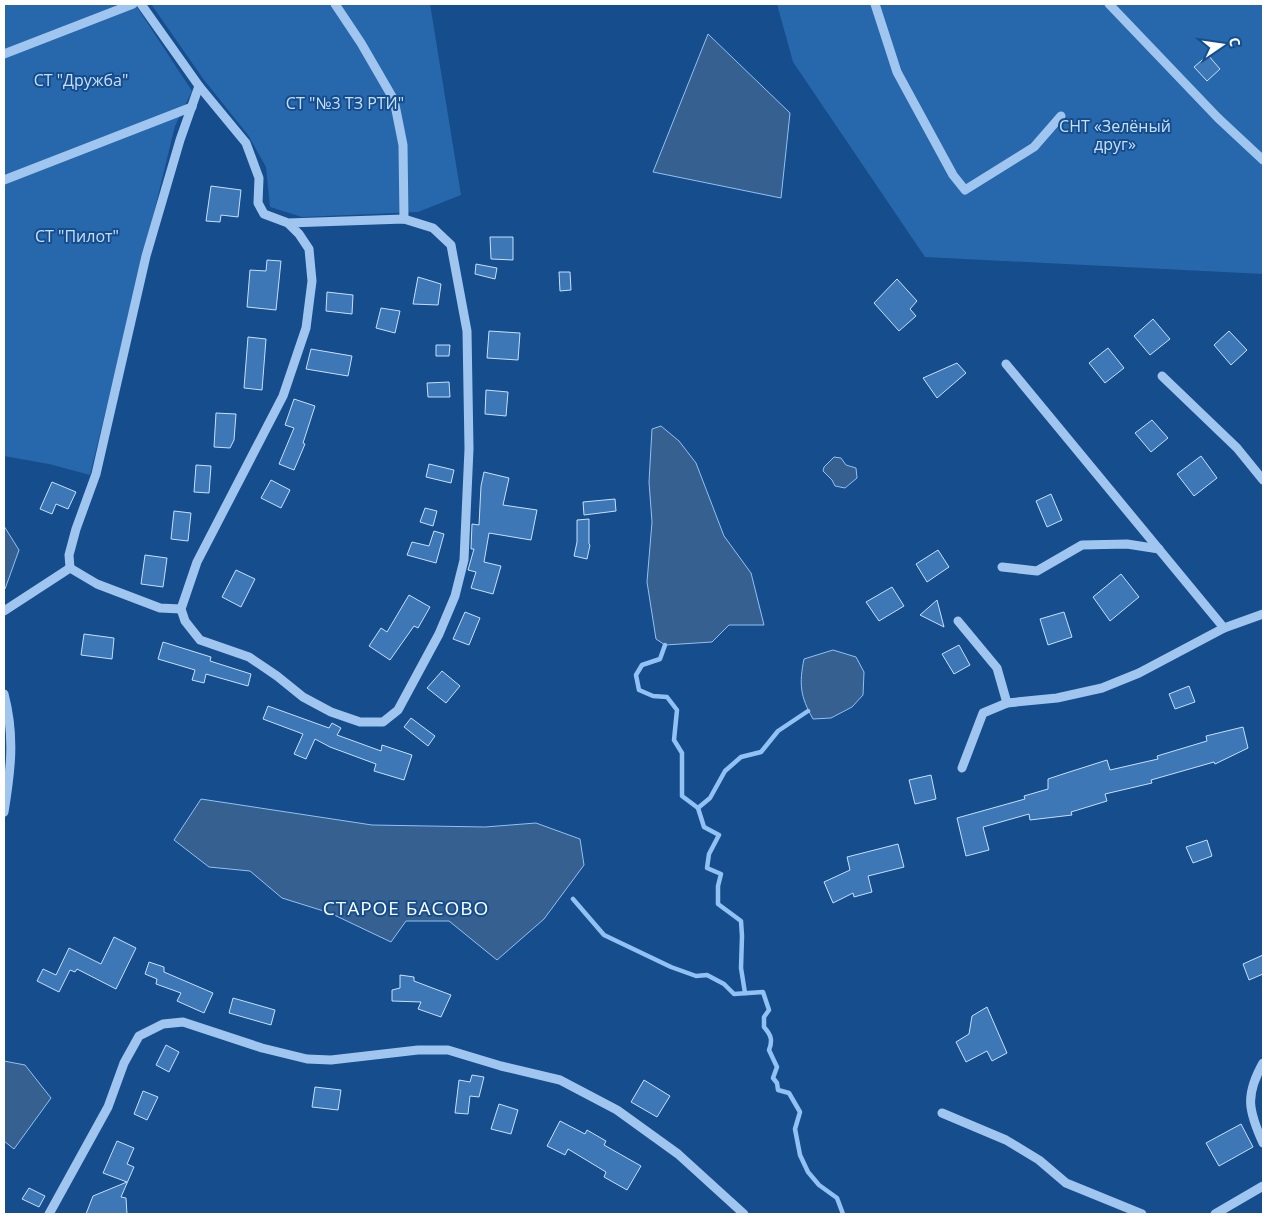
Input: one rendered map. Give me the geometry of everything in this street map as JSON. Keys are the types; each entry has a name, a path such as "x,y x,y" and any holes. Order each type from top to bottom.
{"street":[{"path":"4,54 133,4"},
{"path":"141,4 199,86 246,143 259,178 258,203 264,214 288,223 404,219 433,228 451,245 467,331 469,449 464,560 455,596 439,634 398,710 383,722 360,722 331,712 303,697 249,657 200,640 185,621 181,609 197,562 283,396 306,328 312,281 308,249 299,234 288,223"},
{"path":"335,4 361,43 394,100 403,145 404,219"},
{"path":"875,4 897,72 953,175 965,190 1034,147 1061,116"},
{"path":"1109,4 1218,118 1263,160"},
{"path":"70,568 69,556 76,529 96,474 146,256 180,140 199,86"},
{"path":"4,180 192,107"},
{"path":"1006,364 1224,628"},
{"path":"1162,376 1237,448 1263,480"},
{"path":"1002,566 1037,571 1082,545 1128,544 1159,550"},
{"path":"70,568 97,584 160,608 181,609"},
{"path":"4,611 70,568"},
{"path":"962,768 983,713 1007,703 1057,698 1102,688 1139,673 1224,628 1263,614"},
{"path":"958,621 997,668 1007,703"},
{"path":"4,694 11,728 12,746 4,812"},
{"path":"48,1214 108,1107 124,1063 139,1036 163,1024 183,1022 262,1048 307,1059 331,1060 418,1050 448,1050 501,1066 560,1080 624,1115 678,1154 744,1214"},
{"path":"1263,1063 1254,1078 1250,1094 1258,1132 1263,1143"},
{"path":"942,1114 1006,1140 1039,1160 1066,1183 1142,1214"},
{"path":"1215,1214 1263,1186"}],"green space":[{"path":"4,4 135,4 192,91 175,126 90,475 49,464 4,456"},
{"name":"СТ \"№3 ТЗ РТИ\"","path":"151,4 430,4 461,195 418,212 302,217 270,207 266,167 248,135 204,80"},
{"name":"СНТ «Зелёный друг»","path":"777,4 1263,4 1263,274 925,257 793,62"}],"shaded area":[{"path":"708,34 790,113 781,198 653,172"},
{"path":"661,426 679,441 696,463 724,536 751,573 764,625 729,625 712,642 665,645 656,639 647,582 652,522 649,482 652,429"},
{"path":"834,457 841,458 846,465 856,468 857,478 845,488 835,486 823,471 824,467"},
{"path":"4,526 19,550 5,589 4,589"},
{"path":"833,650 856,657 864,672 863,695 852,707 831,718 813,719 805,703 802,690 801,676 804,659"},
{"path":"201,799 372,825 485,827 536,823 580,839 584,865 544,919 497,960 449,921 406,921 391,942 330,913 282,898 250,871 209,867 174,840"},
{"path":"4,1061 25,1065 51,1098 14,1149 4,1141"}],"building":[{"path":"1208,55 1220,69 1207,81 1194,67"},
{"path":"211,186 241,190 238,217 221,215 220,222 206,221"},
{"path":"490,237 513,237 513,260 491,259"},
{"path":"267,260 281,261 276,310 247,307 250,270 266,271"},
{"path":"476,264 497,268 495,279 475,274"},
{"path":"559,272 570,272 571,290 560,291"},
{"path":"418,277 441,284 438,305 413,304"},
{"path":"897,279 917,301 910,309 916,316 899,331 874,303"},
{"path":"327,292 353,295 352,314 326,311"},
{"path":"381,308 400,311 395,333 376,328"},
{"path":"1153,319 1170,339 1150,355 1134,336"},
{"path":"489,331 520,333 518,360 487,358"},
{"path":"1229,331 1247,350 1231,365 1214,345"},
{"path":"248,337 266,339 262,390 244,388"},
{"path":"436,345 450,345 449,356 436,356"},
{"path":"1108,348 1124,368 1105,383 1089,363"},
{"path":"311,349 352,356 348,376 306,369"},
{"path":"957,363 966,373 937,398 923,378"},
{"path":"449,382 450,397 428,397 427,383"},
{"path":"486,390 508,392 506,416 485,414"},
{"path":"294,399 315,406 303,443 305,444 294,470 279,464 294,428 285,425"},
{"path":"216,413 236,414 234,440 230,448 214,447"},
{"path":"1152,420 1168,438 1151,452 1135,433"},
{"path":"1201,456 1217,478 1194,496 1177,474"},
{"path":"429,464 454,470 451,483 426,477"},
{"path":"196,465 211,466 209,493 194,492"},
{"path":"484,472 509,478 503,505 537,510 531,540 489,533 484,562 501,566 493,594 471,588 476,572 468,570 474,549 471,549 472,524 479,525 481,486"},
{"path":"271,480 290,490 281,508 261,498"},
{"path":"52,482 76,492 68,509 56,504 52,514 40,509"},
{"path":"1051,494 1062,520 1047,527 1036,501"},
{"path":"615,499 616,511 584,515 583,502"},
{"path":"425,508 437,511 433,526 420,522"},
{"path":"174,511 191,513 188,541 171,539"},
{"path":"589,519 590,545 587,559 574,556 577,542 577,520"},
{"path":"434,531 444,534 436,563 407,555 412,542 429,546"},
{"path":"938,550 949,567 927,582 916,564"},
{"path":"145,555 167,558 163,587 141,584"},
{"path":"236,570 255,579 241,607 222,597"},
{"path":"1121,574 1139,597 1110,621 1093,597"},
{"path":"892,587 904,606 879,621 866,602"},
{"path":"409,595 430,607 418,628 414,626 390,660 369,646 381,628 387,632"},
{"path":"937,600 944,627 920,615"},
{"path":"465,612 480,618 469,645 453,639"},
{"path":"1064,612 1072,637 1048,645 1040,619"},
{"path":"84,634 114,638 112,659 81,655"},
{"path":"163,642 211,657 210,661 251,674 248,686 206,674 204,683 192,680 195,670 158,659"},
{"path":"959,645 970,665 954,674 942,654"},
{"path":"442,671 460,686 446,703 427,688"},
{"path":"1189,686 1195,702 1175,709 1169,694"},
{"path":"268,706 329,728 332,723 341,728 337,735 381,751 382,745 412,755 404,780 374,771 376,764 330,747 315,739 306,759 294,754 303,734 263,719"},
{"path":"411,718 435,736 428,746 404,727"},
{"path":"1243,727 1248,748 1215,764 1214,762 1151,780 1152,783 1105,794 1107,801 1071,812 1072,815 1030,820 1029,814 983,827 989,850 966,856 957,818 1025,799 1024,796 1048,789 1048,779 1107,760 1110,770 1158,759 1157,756 1207,741 1206,736"},
{"path":"931,775 936,799 915,804 909,780"},
{"path":"1207,840 1212,856 1193,863 1186,847"},
{"path":"898,844 904,867 868,876 872,892 854,897 853,893 833,903 824,882 850,870 847,857"},
{"path":"114,937 136,948 116,989 77,969 75,972 70,970 59,992 37,981 43,969 56,975 69,948 101,964"},
{"path":"1263,955 1263,974 1249,980 1243,964"},
{"path":"149,962 164,967 164,972 213,993 204,1013 177,1001 181,993 156,984 157,979 145,974"},
{"path":"400,975 414,977 414,981 451,995 441,1017 418,1009 421,1002 392,1001 392,990 400,988"},
{"path":"233,998 275,1010 271,1025 229,1013"},
{"path":"987,1007 1007,1053 992,1061 987,1051 966,1062 956,1042 969,1034 972,1016"},
{"path":"166,1045 179,1052 169,1072 156,1065"},
{"path":"472,1075 484,1077 479,1097 470,1096 468,1114 455,1113 459,1080 470,1082"},
{"path":"644,1080 670,1096 657,1117 631,1102"},
{"path":"315,1087 341,1090 338,1110 312,1107"},
{"path":"143,1091 158,1097 147,1120 134,1114"},
{"path":"499,1104 518,1110 511,1134 491,1129"},
{"path":"560,1121 585,1134 587,1130 606,1141 604,1145 641,1166 627,1190 604,1177 606,1172 568,1149 565,1155 547,1146"},
{"path":"1241,1124 1253,1147 1219,1166 1206,1143"},
{"path":"117,1141 134,1148 127,1164 134,1167 121,1197 126,1198 127,1214 86,1214 93,1196 127,1182 103,1173"},
{"path":"29,1188 45,1196 39,1207 22,1199"}],"waterway":[{"path":"665,645 660,659 642,665 636,675 639,690 653,696 667,697 677,710 674,740 682,753 682,796 698,808 704,827 719,835 709,854 707,868 721,874 718,886 718,904 741,921 741,968 745,993"},
{"path":"698,808 710,798 725,771 741,757 761,752 778,731 808,711"},
{"path":"573,899 604,935 671,967 696,976 707,975 724,984 734,994 763,992 769,1010 764,1017 764,1027 771,1038 769,1050 777,1067 773,1078 777,1083 778,1090 789,1093 800,1112 795,1129 800,1155 808,1172 819,1185 837,1198 843,1214"}],"district":[{"name":"СТАРОЕ БАСОВО","path":"406,908"}],"park label":[{"name":"СТ \"Дружба\"","path":"81,80"},
{"name":"СТ \"Пилот\"","path":"77,236"}]}
